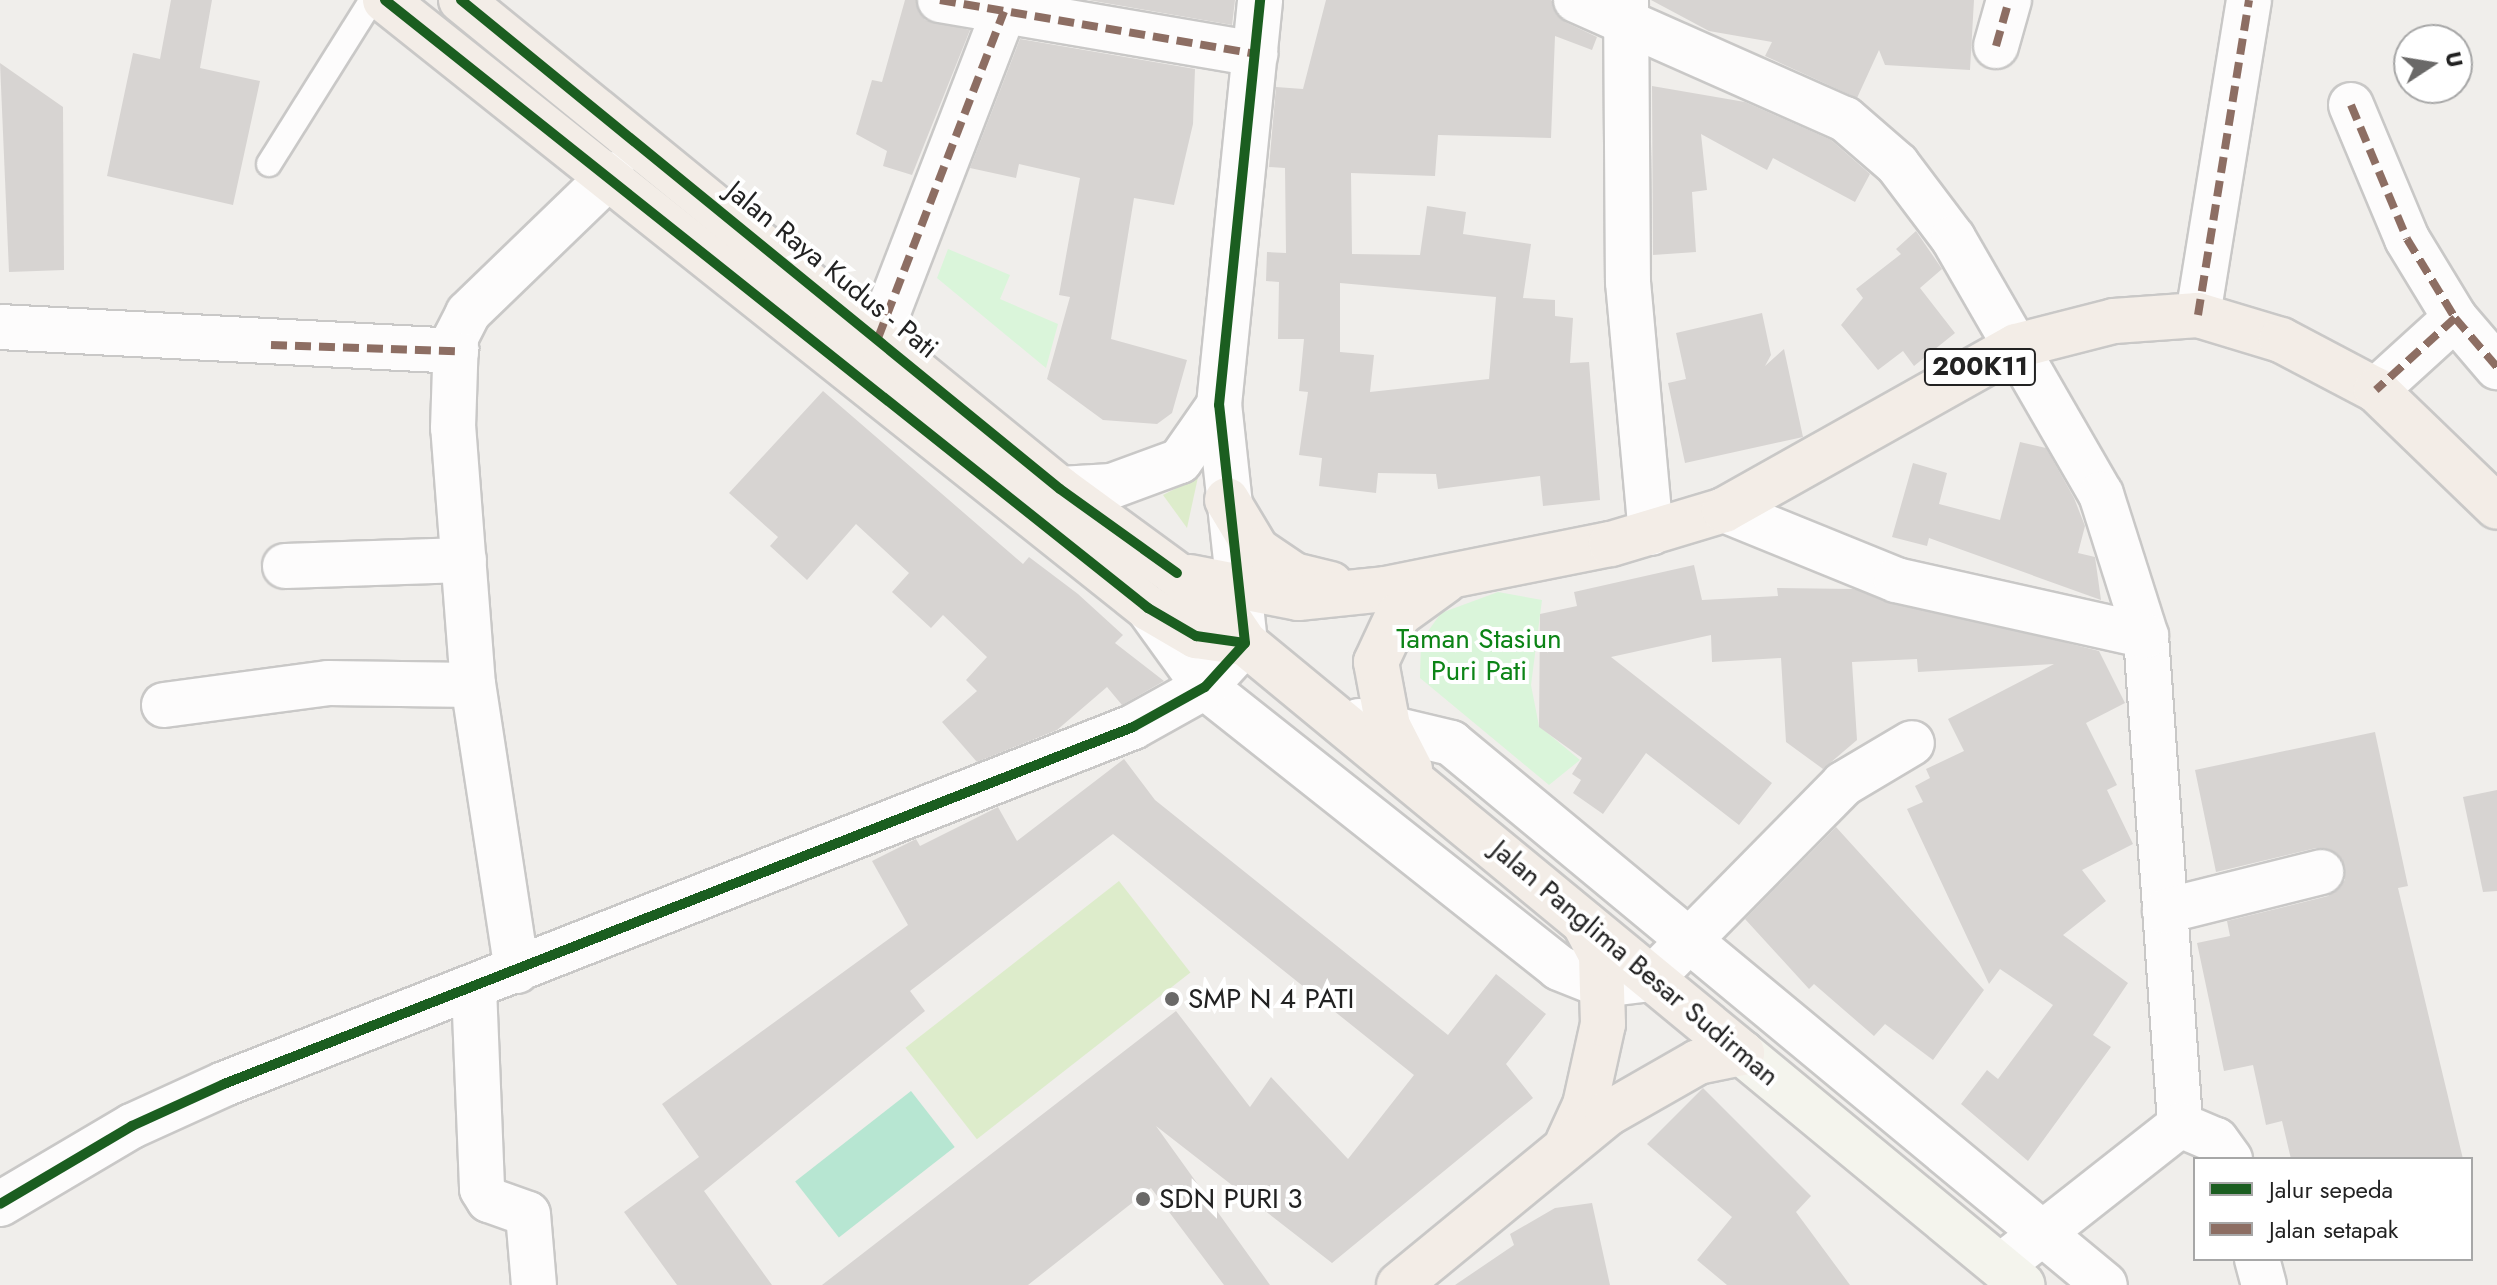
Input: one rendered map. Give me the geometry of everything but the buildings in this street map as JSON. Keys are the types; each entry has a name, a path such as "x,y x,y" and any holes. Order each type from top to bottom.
{"main road":[{"path":"385,0 612,174 1148,608 1196,636 1245,643"},
{"name":"Jalan Raya Kudus - Pati","path":"461,0 1060,489 1220,606 1245,643"},
{"name":"200K11","path":"1449,575 1651,533 1724,510 2016,346 2114,321 2198,315 2281,340 2376,390 2497,507"},
{"path":"1227,500 1257,550 1294,575 1385,589"},
{"path":"1177,573 1239,592 1298,598 1385,589 1449,575"},
{"path":"1420,784 1388,726 1376,662 1398,615 1449,575"},
{"name":"Jalan Panglima Besar Sudirman","path":"1245,643 1420,784 2012,1276"},
{"path":"1564,1152 1593,1070 1602,985 1601,955 1584,923"},
{"path":"1399,1285 1651,1085 1698,1062 1742,1053"}],"street":[{"path":"940,0 1255,54"},
{"path":"0,1204 145,1120 1133,727 1205,687 1245,643 1219,405 1260,0"},
{"path":"1576,0 1625,9 1845,119 1897,164 1953,238 2101,494 2146,636 2180,1125"},
{"path":"1996,46 2009,0"},
{"path":"2198,315 2249,0"},
{"path":"1625,9 1628,282 1651,533"},
{"path":"878,338 1004,11"},
{"path":"2351,105 2407,239 2455,318 2497,367"},
{"path":"517,971 473,685 453,428 456,351 468,313 612,174"},
{"path":"2376,390 2455,318"},
{"path":"0,327 456,351"},
{"path":"1060,489 1112,486 1180,461 1219,405"},
{"path":"1724,510 1896,580 2146,636"},
{"path":"285,566 464,560"},
{"path":"1148,608 1205,687 1559,968 1602,985 1651,979 1843,784 1912,743"},
{"path":"164,705 328,683 473,685"},
{"path":"1337,717 1444,737 2046,1231 2105,1285"},
{"path":"2165,911 2321,872"},
{"path":"474,988 482,1189 489,1200 528,1214 534,1285"},
{"path":"2180,1125 2216,1140 2229,1157"},
{"path":"2012,1276 2046,1231 2180,1125"},
{"path":"2258,1261 2264,1285"}],"lane":[{"path":"269,164 372,0"}],"green space":[{"path":"948,249 1010,275 1000,299 1058,324 1046,368 937,278"},
{"path":"1198,477 1187,528 1163,495"},
{"name":"Taman Stasiun Puri Pati","path":"1498,592 1542,600 1531,685 1539,726 1580,760 1549,785 1420,678 1421,641 1441,613"},
{"path":"1119,881 1190,972 977,1139 905,1048"},
{"path":"911,1091 955,1147 839,1237 795,1182"}],"marked path":[{"path":"940,0 1255,54"},
{"path":"1996,46 2009,0"},
{"path":"2198,315 2249,0"},
{"path":"878,338 1004,11"},
{"path":"2351,105 2407,239 2455,318 2376,390"},
{"path":"2455,318 2497,367"},
{"path":"271,345 456,351"}],"cycle path":[{"path":"385,0 1148,608 1196,636 1245,643"},
{"path":"461,0 1060,489 1177,573"},
{"path":"0,1204 132,1126 224,1084 1133,727 1205,687 1245,643 1219,405 1260,0"}],"place":[{"name":"SMP N 4 PATI","path":"1172,999"},
{"name":"SDN PURI 3","path":"1143,1199"}]}
